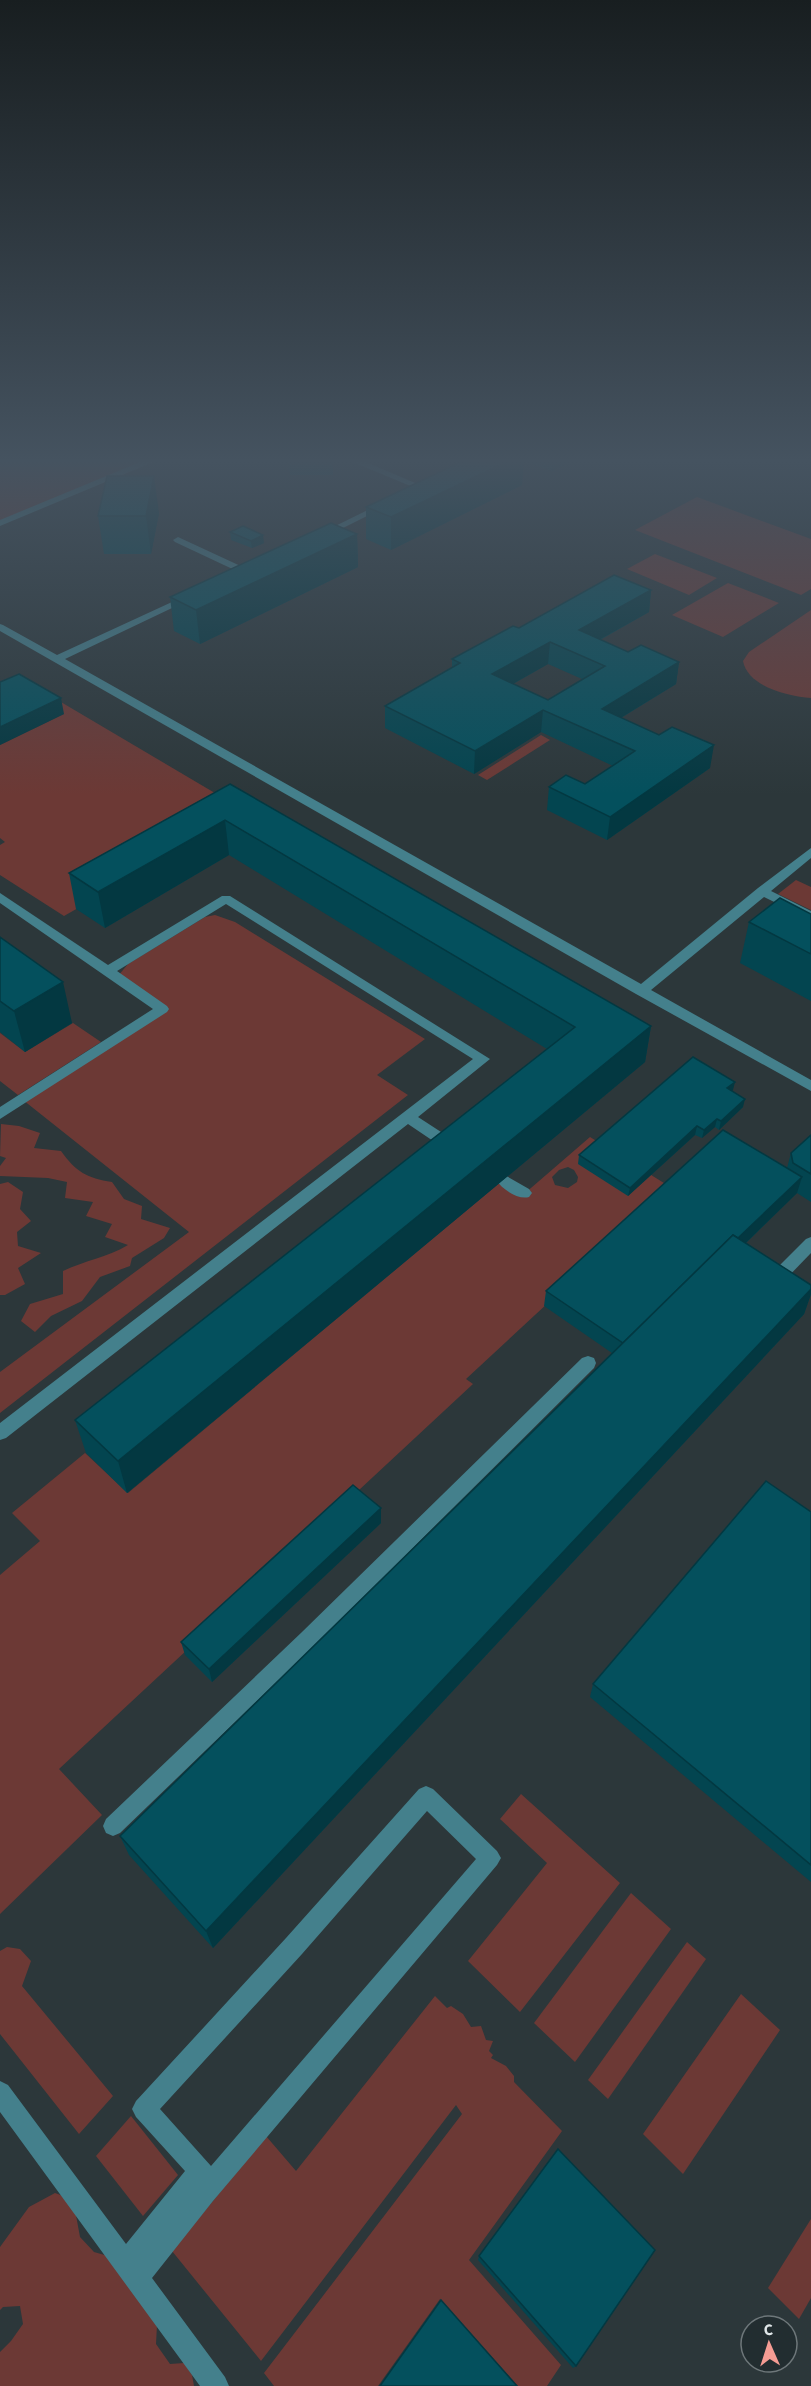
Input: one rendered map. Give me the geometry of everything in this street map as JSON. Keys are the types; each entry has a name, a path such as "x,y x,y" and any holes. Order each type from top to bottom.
{"street":[{"path":"57,659 199,593"},
{"path":"0,627 811,1086"},
{"path":"641,990 811,852"},
{"path":"762,891 811,916"},
{"path":"0,897 162,1009 0,1114"},
{"path":"0,1433 483,1059 226,899 108,971"},
{"path":"408,1117 460,1152"},
{"path":"503,1180 524,1193"},
{"path":"777,1278 811,1243"},
{"path":"113,1826 309,1638 588,1363"},
{"path":"131,2271 200,2186 490,1858 426,1796 308,1930 144,2109 201,2171 200,2186"},
{"path":"0,2093 216,2386"}],"shaded area":[{"path":"633,571 700,571 717,578 689,595"},
{"path":"741,571 811,571 811,589 801,595"},
{"path":"728,583 779,603 723,637 672,615"},
{"path":"811,610 811,698 791,695 761,684 746,670 743,661 749,652"},
{"path":"22,679 247,812 64,916 0,875 0,845 5,842 0,838 0,745 64,714"},
{"path":"541,735 550,740 487,780 478,775"},
{"path":"796,880 811,887 811,910 778,894"},
{"path":"215,915 235,922 425,1039 377,1075 408,1095 0,1413 0,1372 189,1232 23,1100 165,1008 118,976 128,964 205,917"},
{"path":"73,1023 101,1042 18,1095 0,1081 0,1033 25,1052"},
{"path":"1,1124 19,1126 40,1133 34,1148 61,1151 77,1169 96,1178 112,1182 124,1199 142,1206 141,1219 170,1228 164,1238 132,1258 130,1266 100,1277 82,1301 51,1316 35,1332 21,1321 30,1304 63,1294 63,1271 128,1245 105,1237 112,1224 86,1216 93,1202 65,1198 67,1182 48,1178 0,1176 0,1166 6,1158 0,1156"},
{"path":"590,1137 672,1188 466,1379 473,1384 59,1769 102,1815 0,1914 0,1575 40,1541 12,1513 85,1453 128,1493 503,1180 524,1194","holes":["568,1167 574,1170 578,1177 577,1182 568,1188 555,1185 552,1177 559,1170"]},
{"path":"8,1182 23,1192 20,1209 31,1221 17,1232 18,1246 41,1253 18,1268 25,1284 5,1295 0,1295 0,1184"},
{"path":"521,1794 620,1883 520,2012 468,1961 547,1863 500,1819"},
{"path":"631,1893 671,1929 575,2062 534,2023"},
{"path":"687,1942 706,1959 608,2099 588,2080"},
{"path":"7,1947 20,1949 31,1961 22,1986 113,2096 79,2134 0,2034 0,1951"},
{"path":"741,1994 780,2030 683,2174 643,2134"},
{"path":"435,1996 447,2008 451,2006 463,2014 471,2027 481,2026 486,2040 493,2041 489,2051 493,2055 491,2058 506,2066 514,2076 514,2082 562,2131 469,2260 561,2365 547,2386 518,2386 440,2299 378,2386 274,2386 264,2373 462,2114 456,2105 261,2361 172,2251 266,2136 296,2171"},
{"path":"131,2116 178,2175 143,2216 96,2156"},
{"path":"55,2193 69,2198 75,2210 80,2237 94,2252 108,2256 157,2325 156,2344 170,2364 184,2363 192,2375 194,2386 0,2386 0,2352 23,2324 20,2306 3,2307 0,2310 0,2247 29,2207"},
{"path":"811,2219 811,2298 799,2319 799,2314 794,2314 768,2288"}],"building":[{"path":"226,571 278,571 196,610 170,597"},
{"path":"614,575 651,590 579,630 628,652 641,645 679,662 602,709 659,735 672,727 714,745 610,817 549,787 566,775 585,784 635,751 543,710 475,751 385,706 460,663 452,659 513,626 519,628","holes":["550,642 605,666 548,700 492,674"]},
{"path":"19,674 61,698 0,727 0,682"},
{"path":"230,784 651,1026 118,1461 75,1420 575,1027 225,820 98,892 69,873"},
{"path":"780,898 811,914 811,954 749,922"},
{"path":"0,937 63,982 14,1011 0,1001"},
{"path":"693,1057 735,1082 727,1088 745,1099 721,1121 717,1119 704,1130 697,1126 630,1188 579,1155"},
{"path":"723,1130 802,1177 738,1238 733,1235 623,1343 546,1291"},
{"path":"811,1135 811,1174 793,1163 791,1153"},
{"path":"733,1235 811,1285 811,1289 206,1931 120,1836"},
{"path":"766,1481 811,1512 811,1865 593,1684"},
{"path":"353,1485 381,1508 209,1669 181,1642"},
{"path":"558,2149 655,2250 576,2366 479,2256"},
{"path":"441,2300 517,2386 380,2386"}]}
